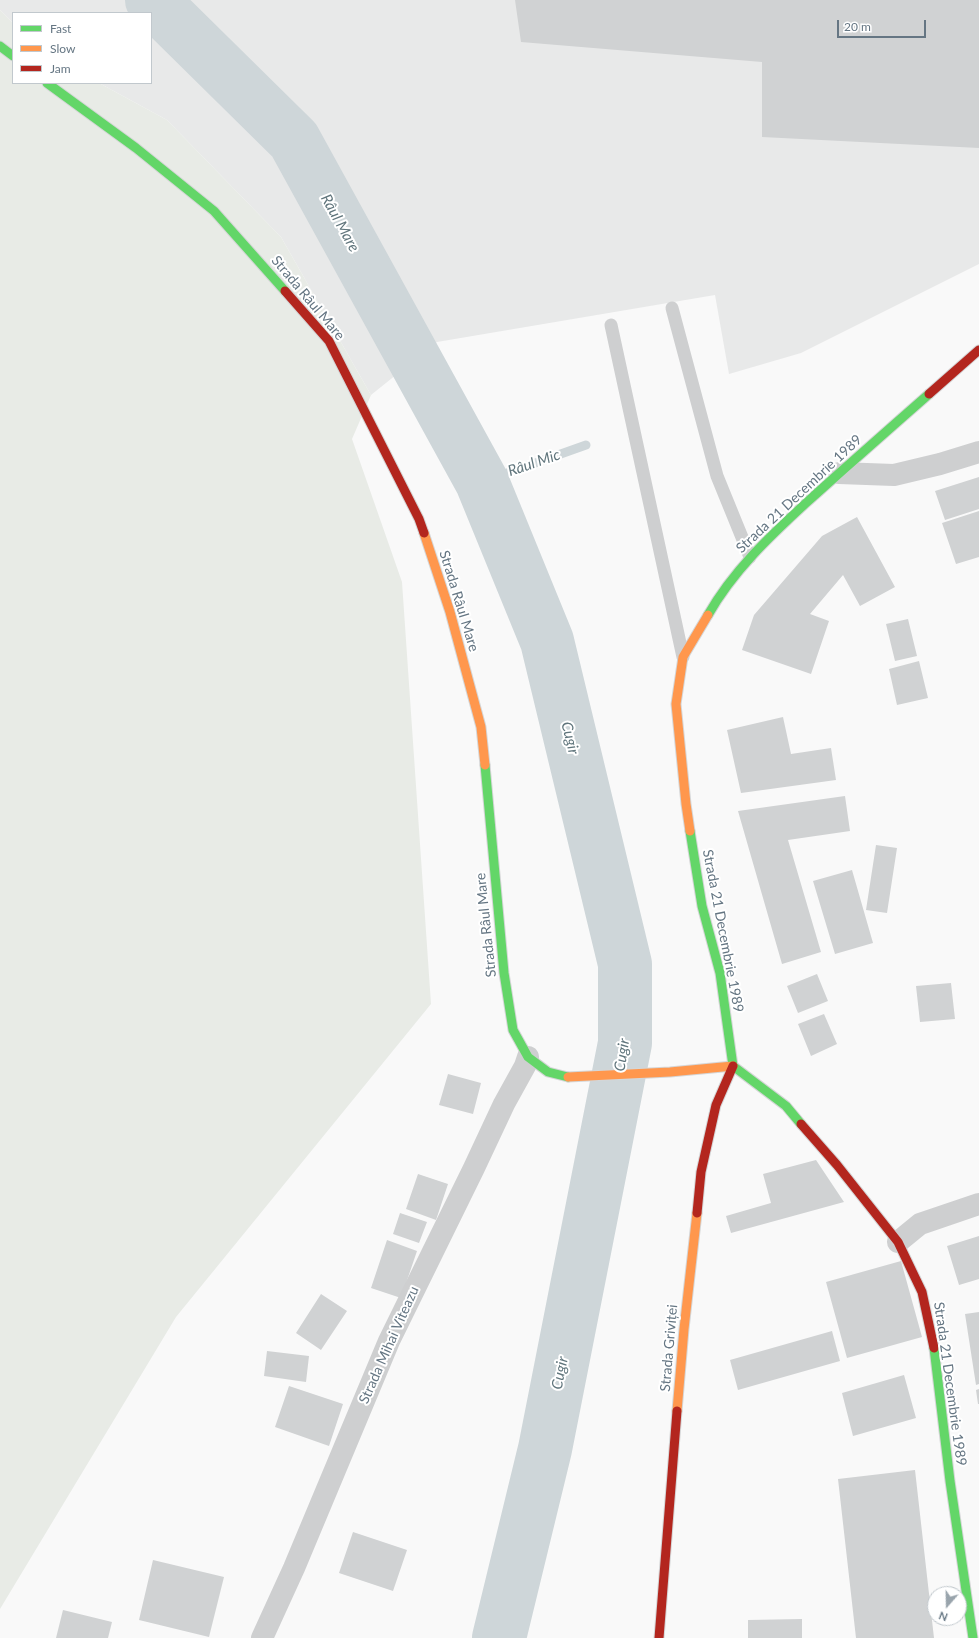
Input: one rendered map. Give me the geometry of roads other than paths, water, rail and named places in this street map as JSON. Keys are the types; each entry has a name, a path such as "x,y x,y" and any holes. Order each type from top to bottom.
{"street":[{"path":"0,46 12,55"},
{"name":"Strada Râul Mare","path":"48,84 136,148 214,211 329,341 419,519 450,612 481,727 504,973 513,1030 528,1058 548,1072 565,1077 654,1073 733,1066"},
{"name":"Strada 21 Decembrie 1989","path":"973,1638 931,1336 922,1292 898,1242 837,1165 786,1106 733,1066 720,973 702,906 686,804 676,704 683,657 720,593 750,557 839,473 979,350"},
{"path":"839,473 894,474 940,464 979,452"},
{"name":"Strada Mihai Viteazu","path":"262,1638 294,1568 389,1341 504,1104 528,1058"},
{"name":"Strada Griviței","path":"659,1638 684,1329 701,1172 716,1105 733,1066"},
{"path":"898,1242 920,1224 979,1204"}],"lane":[{"path":"672,308 717,476 750,557"},
{"path":"611,325 683,657"}],"waterway":[{"name":"Cugir","path":"152,0 294,140 482,482 547,641 625,964 625,1043 545,1449 499,1638"},
{"name":"Râul Mic","path":"482,482 586,445"}],"water label":[{"name":"Râul Mare","path":"340,223"}]}
